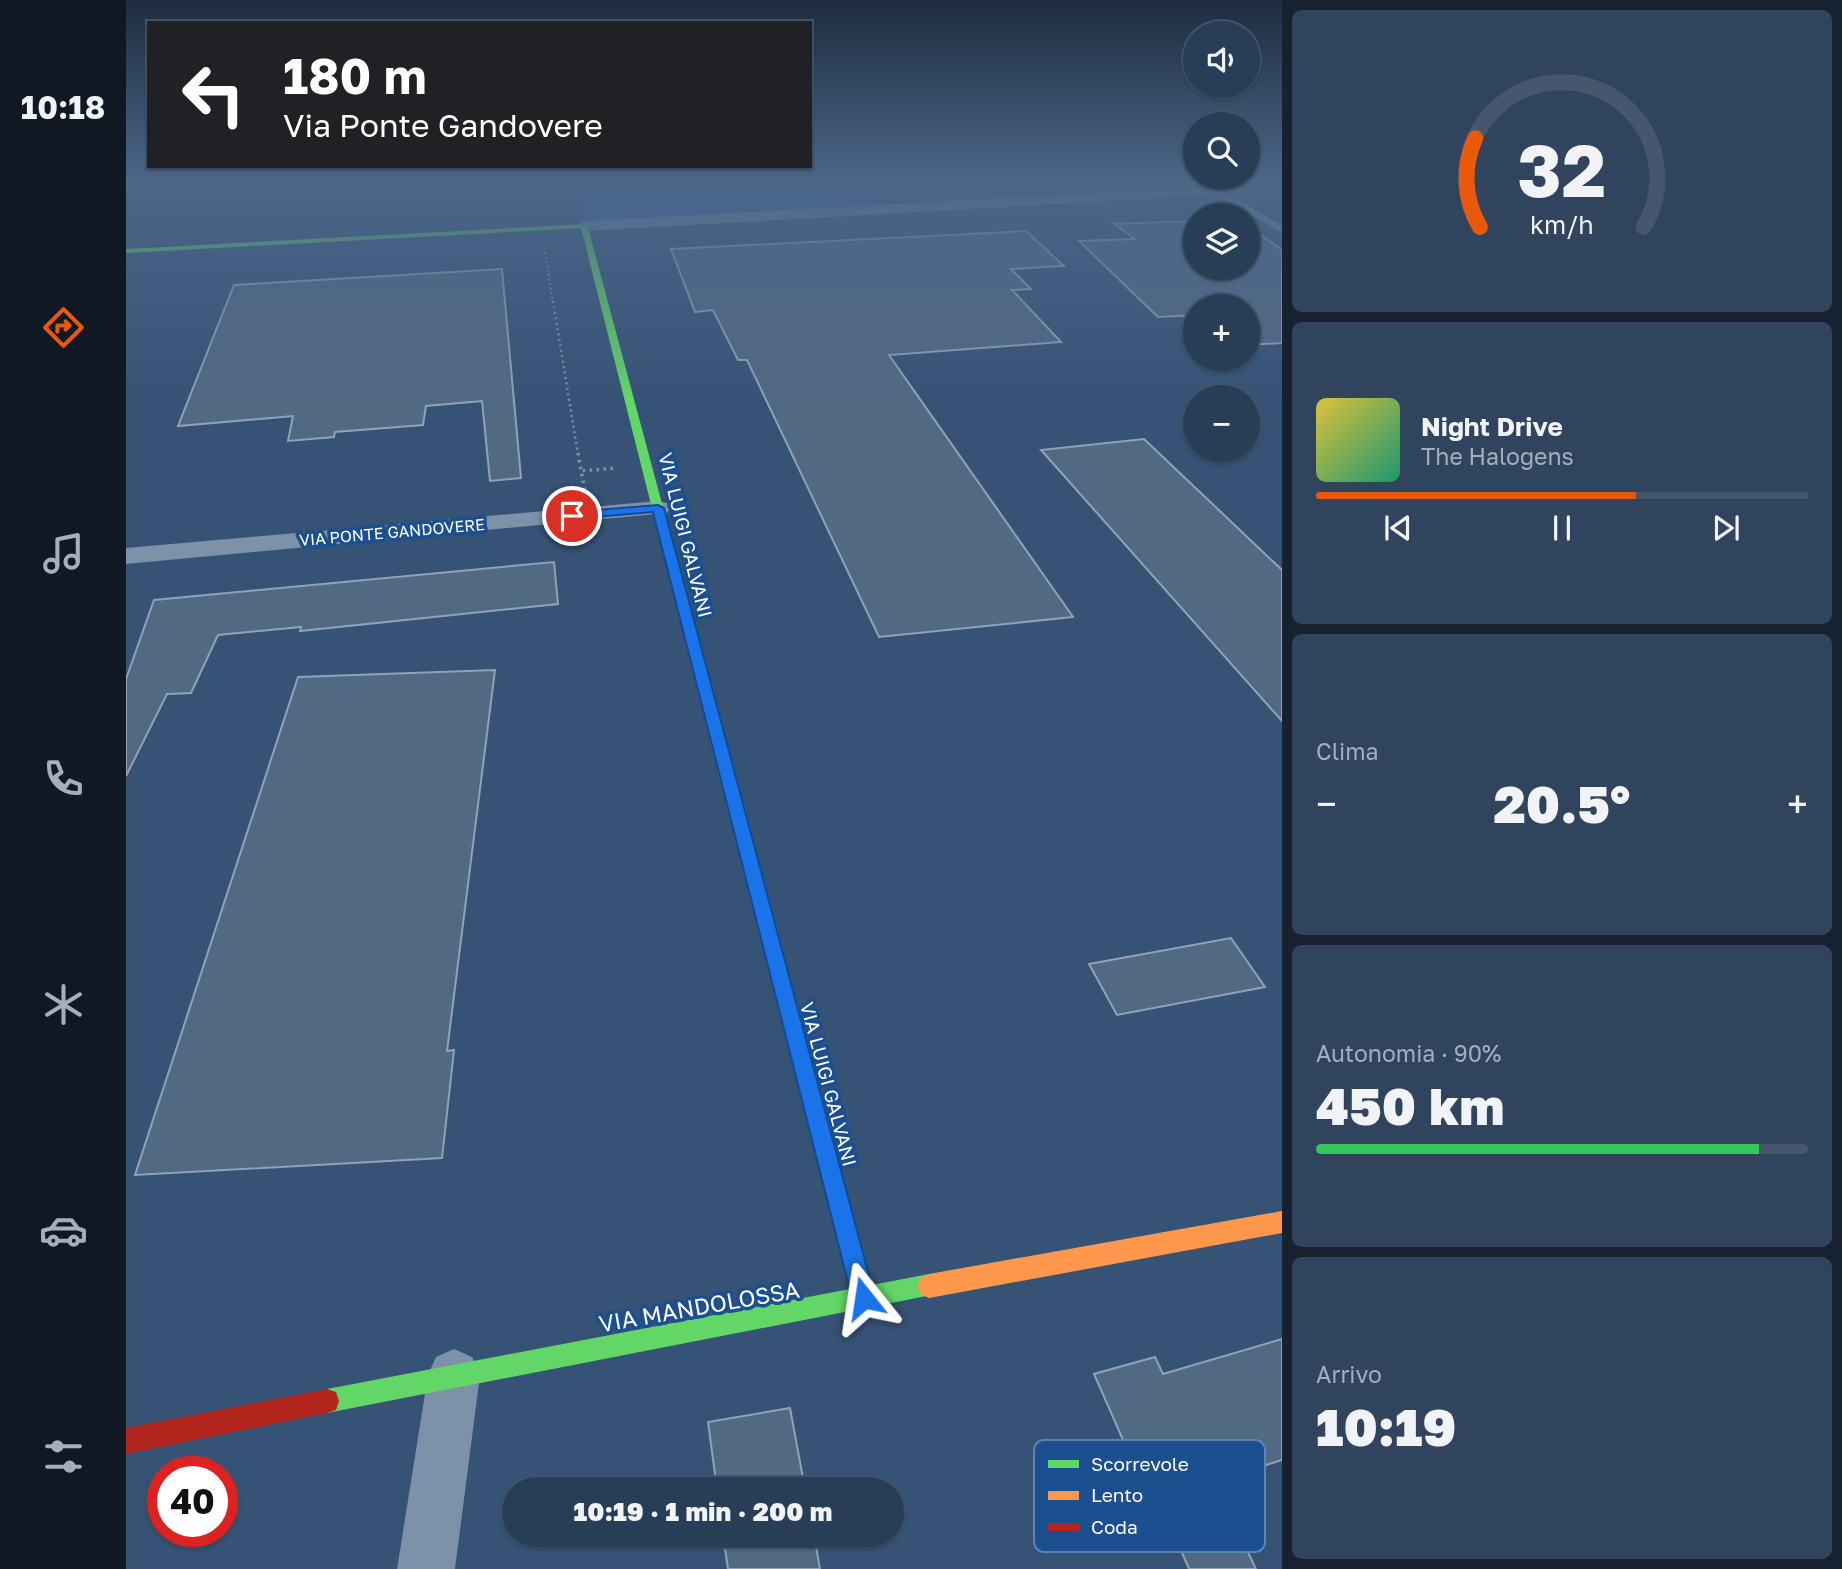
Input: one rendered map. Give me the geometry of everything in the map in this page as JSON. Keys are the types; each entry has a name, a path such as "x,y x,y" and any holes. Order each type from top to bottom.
{"street":[{"name":"VIA LUIGI GALVANI","path":"592,255 864,1298"},
{"name":"VIA PONTE GANDOVERE","path":"126,556 658,508"},
{"name":"VIA MANDOLOSSA","path":"126,1441 454,1374 1164,1246 1282,1222"},
{"path":"426,1569 454,1374"}],"path":[{"path":"545,255 585,492 577,492"},
{"path":"582,471 620,468"}],"building":[{"path":"673,255 1052,255 1064,266 1011,269 1031,289 1012,290 1061,342 889,355 1073,617 879,637 747,360 738,360 713,310 695,312"},
{"path":"1094,255 1183,255 1183,280 1260,280 1260,255 1282,255 1282,343 1260,344 1260,294 1183,294 1183,316 1158,317"},
{"path":"502,269 521,478 490,481 482,401 426,406 423,425 335,432 334,437 288,441 293,416 178,426 234,285"},
{"path":"1144,439 1282,570 1282,721 1041,450"},
{"path":"554,562 558,604 300,631 301,627 218,635 191,693 167,694 126,776 126,679 154,600"},
{"path":"495,670 447,1051 454,1050 442,1158 135,1175 298,677"},
{"path":"1231,938 1265,987 1117,1015 1089,964"},
{"path":"1282,1339 1282,1460 1265,1465 1265,1440 1123,1440 1094,1374 1155,1357 1163,1374"},
{"path":"790,1408 803,1477 715,1477 708,1422"},
{"path":"725,1547 816,1547 820,1569 728,1569"},
{"path":"1182,1552 1248,1552 1256,1569 1189,1569"}],"traffic: fast":[{"path":"592,255 705,690"},
{"path":"785,997 864,1298"},
{"path":"327,1401 929,1286"}],"traffic: slow":[{"path":"705,690 785,997"},
{"path":"929,1286 1282,1222"}],"traffic: jam":[{"path":"126,1441 327,1401"}],"route":[{"path":"572,516 658,508 864,1298"}]}
